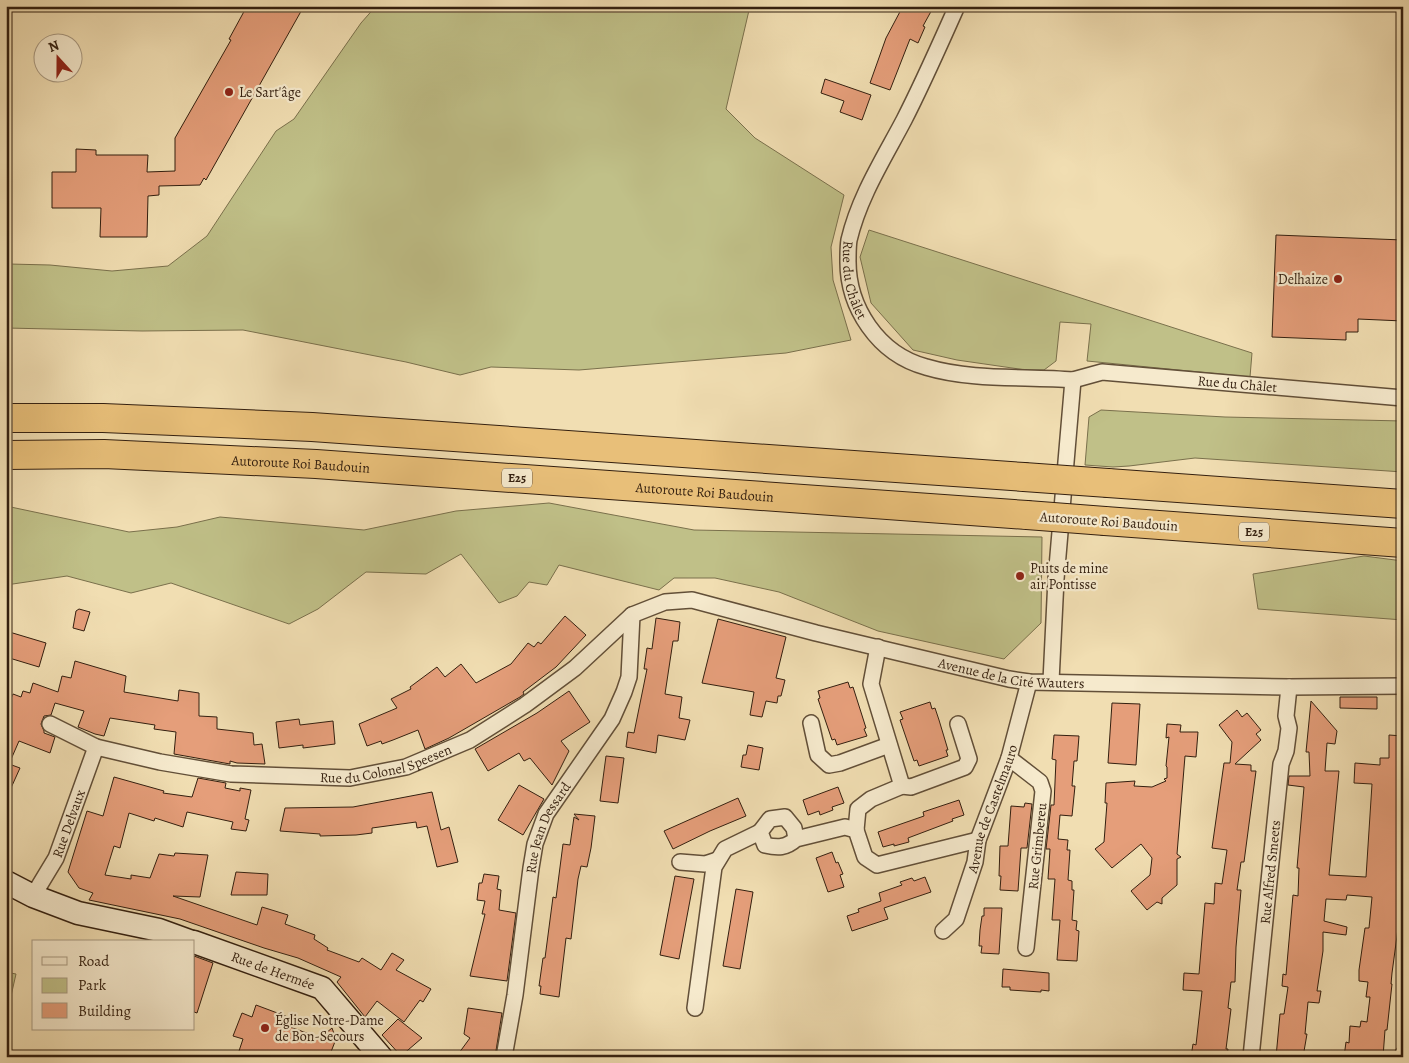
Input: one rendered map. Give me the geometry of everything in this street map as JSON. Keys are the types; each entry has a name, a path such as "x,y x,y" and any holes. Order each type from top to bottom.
{"highway":[{"path":"6,418 102,418 312,426 1403,504"},
{"name":"Autoroute Roi Baudouin","path":"6,455 104,454 316,464 1403,543"}],"street":[{"name":"Rue du Châlet","path":"957,6 913,102 861,203 848,241 848,275 854,301 865,323 884,345 907,360 925,367 964,376 1072,380 1102,372 1403,398"},
{"path":"1051,681 1056,579 1072,380"},
{"name":"Avenue de la Cité Wauters","path":"632,615 666,602 692,600 1009,679 1030,682 1289,687 1403,686"},
{"name":"Rue du Colonel Speesen","path":"50,724 96,747 160,762 232,774 350,778 406,767 436,756 470,740 525,705 575,668 632,615"},
{"name":"Rue Jean Dessard","path":"504,1057 515,995 535,844 546,814 612,719 624,692 629,677 632,615"},
{"path":"878,647 871,684 902,786"},
{"name":"Avenue de Castelmauro","path":"943,931 956,919 975,862 978,840 1009,758 1030,682"},
{"name":"Rue Alfred Smeets","path":"1250,1057 1281,764 1289,728 1286,716 1289,687"},
{"path":"811,723 818,755 829,765 889,746"},
{"path":"958,724 969,759 965,767 911,787 902,786 871,799 858,810 856,830 865,857 877,865 978,840"},
{"name":"Rue Delvaux","path":"32,896 56,858 96,747"},
{"name":"Rue Grimbereu","path":"1009,758 1040,782 1043,790 1026,948"},
{"path":"695,1008 714,867 717,860 725,849 760,832 770,819 785,816 794,828 796,839"},
{"path":"760,832 765,845 784,847 796,839 845,827 856,830"},
{"path":"680,862 705,864 717,860"},
{"name":"Rue de Hermée","path":"6,882 32,896 78,913 159,930 187,940"},
{"name":"Rue de Hermée","path":"195,943 322,988 381,1057"}],"green space":[{"path":"376,6 750,6 726,109 755,138 844,195 831,247 833,280 851,340 786,353 579,370 491,367 460,375 406,362 243,330 142,331 6,328 6,260 9,264 50,265 112,271 168,266 207,236 276,131 294,119 361,23"},
{"path":"869,230 1252,353 1250,377 1087,361 1091,324 1060,322 1056,361 1044,370 1026,370 957,360 913,350 871,303 860,257"},
{"path":"1101,410 1225,417 1403,421 1403,472 1195,458 1129,466 1085,465 1089,417"},
{"path":"549,503 694,530 1042,537 1041,623 1004,659 878,631 779,592 715,578 674,578 659,590 559,565 547,585 529,582 517,596 499,603 461,554 426,574 366,572 318,609 289,624 171,583 131,593 67,576 6,585 6,506 129,532 177,527 220,517 364,530 456,511"},
{"path":"1364,556 1403,561 1403,620 1258,609 1253,574"},
{"path":"6,972 16,974 6,1018"}],"building":[{"name":"Le Sart'âge","path":"247,6 304,6 206,180 204,178 200,185 159,186 159,195 148,196 147,237 100,237 101,208 52,208 52,172 76,172 76,149 96,150 96,155 148,155 147,172 175,171 175,138 231,40 229,39"},
{"path":"903,6 934,6 923,26 925,27 918,43 910,39 890,90 870,83 886,38"},
{"path":"825,79 871,95 862,120 840,112 844,101 821,93"},
{"name":"Delhaize","path":"1276,235 1403,240 1403,321 1358,319 1358,332 1346,332 1346,340 1272,337"},
{"path":"79,609 90,612 84,631 73,628 76,611"},
{"path":"565,616 586,635 556,667 523,692 524,694 520,697 449,738 425,749 418,730 382,744 381,741 367,746 359,724 397,708 391,699 411,689 410,687 437,667 445,677 461,664 476,683 511,664 528,643 534,647 538,642 541,644"},
{"path":"656,618 680,622 678,641 673,641 665,694 682,697 679,718 690,720 685,740 658,735 656,753 626,747 628,732 634,733 647,669 644,669 647,648 652,649"},
{"path":"718,619 786,637 776,678 785,680 781,696 778,696 777,703 766,701 762,717 750,715 754,692 702,683"},
{"path":"6,631 46,643 39,667 6,657"},
{"path":"75,661 126,676 124,692 178,701 179,690 199,693 199,716 217,717 217,729 253,733 254,745 262,744 265,764 230,761 230,764 174,754 176,732 154,729 155,725 110,718 104,736 95,734 78,727 84,711 55,703 51,715 44,716 41,724 44,733 55,737 50,753 19,741 9,764 20,768 6,799 6,737 10,728 6,726 6,709 13,694 21,697 23,691 30,693 33,683 58,692 62,676 71,678"},
{"path":"848,682 850,688 853,687 867,736 837,745 835,739 832,740 818,699 820,698 818,691"},
{"path":"569,691 590,722 561,741 569,751 552,785 530,758 524,761 519,753 488,771 475,749 537,713"},
{"path":"1340,697 1377,697 1377,709 1340,708"},
{"path":"1311,701 1337,731 1335,744 1327,743 1325,771 1339,771 1329,875 1366,877 1372,784 1354,783 1355,763 1380,765 1380,758 1389,758 1389,735 1403,736 1403,891 1383,1057 1344,1057 1346,1042 1349,1043 1350,1026 1360,1027 1361,1021 1367,1022 1370,997 1366,997 1368,982 1359,981 1359,970 1365,928 1369,928 1372,897 1347,895 1346,900 1326,899 1324,921 1347,927 1346,935 1323,932 1323,951 1317,991 1321,991 1319,1003 1308,1002 1305,1034 1307,1034 1303,1057 1276,1057 1280,1014 1284,1014 1288,987 1282,986 1283,974 1286,975 1293,895 1298,896 1299,868 1297,868 1304,787 1288,785 1289,776 1310,776 1309,752 1306,752"},
{"path":"930,702 932,709 935,708 939,720 948,756 919,766 917,760 914,761 900,720 903,719 900,712"},
{"path":"1112,703 1140,704 1136,765 1108,763"},
{"path":"1237,710 1242,717 1247,713 1261,730 1256,734 1261,740 1235,764 1251,765 1251,771 1256,771 1244,862 1241,862 1237,890 1241,890 1235,982 1231,982 1228,1008 1231,1009 1226,1049 1228,1049 1227,1057 1191,1057 1193,1044 1196,1045 1202,991 1183,990 1184,973 1199,974 1205,903 1214,904 1215,883 1222,884 1227,850 1212,848 1224,763 1230,763 1232,742 1219,725"},
{"path":"299,719 300,725 333,721 335,744 303,748 303,745 279,748 276,722"},
{"path":"1167,724 1181,725 1180,732 1198,732 1196,757 1185,756 1177,854 1181,857 1177,859 1177,885 1162,898 1162,904 1157,902 1147,910 1131,891 1150,875 1152,858 1141,844 1112,868 1095,849 1104,842 1107,803 1105,803 1106,783 1135,781 1134,786 1152,787 1166,781 1164,779 1167,778 1166,766 1169,737 1166,738"},
{"path":"1054,735 1079,736 1077,761 1074,761 1072,786 1075,786 1072,816 1060,815 1058,839 1068,840 1067,850 1070,850 1068,880 1072,881 1072,890 1074,890 1072,920 1077,921 1076,930 1079,931 1077,961 1057,960 1060,920 1052,920 1055,879 1048,879 1050,849 1046,849 1051,805 1054,805 1056,760 1052,759"},
{"path":"748,745 763,748 759,770 741,767 743,755 746,755"},
{"path":"606,756 624,758 618,803 600,801"},
{"path":"114,777 164,791 163,793 192,797 198,778 226,783 225,788 240,791 240,788 251,790 245,819 249,820 246,831 231,829 233,822 187,812 183,827 155,818 154,821 129,813 120,848 114,846 105,875 131,879 131,875 150,878 159,854 174,856 175,853 208,855 200,897 173,896 257,925 262,907 288,915 285,924 315,935 314,939 328,948 327,950 359,962 362,958 381,970 392,953 404,960 396,970 431,989 423,1002 420,1000 404,1022 377,1001 365,1017 337,982 341,977 298,958 180,919 89,900 93,893 79,888 68,872 87,811 103,816"},
{"path":"519,785 544,799 523,835 498,820"},
{"path":"838,787 844,803 832,807 833,810 820,815 819,811 808,815 803,800"},
{"path":"432,792 441,830 449,827 458,862 437,867 427,826 417,828 416,822 372,828 372,833 356,835 320,836 320,834 280,831 285,808 353,807"},
{"path":"738,798 746,816 673,849 664,831"},
{"path":"959,800 964,815 908,838 909,842 883,847 878,832 924,816 923,812"},
{"path":"1025,803 1032,804 1027,848 1021,848 1018,891 1000,890 1000,846 1008,846 1011,806 1024,807"},
{"path":"574,814 595,816 587,867 581,866 578,879 571,939 566,938 559,997 540,994 541,986 539,986 543,958 545,958 553,897 556,898 563,844 570,845 574,817 579,820"},
{"path":"832,852 843,874 840,875 844,887 828,892 816,858"},
{"path":"236,872 268,874 267,895 231,895"},
{"path":"484,874 499,876 497,889 501,890 499,910 516,913 507,981 470,976 485,914 482,914 485,901 477,900 479,883 482,883"},
{"path":"675,876 694,879 679,959 660,955"},
{"path":"925,877 931,892 884,908 888,919 852,931 847,916 859,912 858,909 881,901 879,893 902,885 900,882 912,878 914,881"},
{"path":"736,889 753,892 740,969 723,966"},
{"path":"984,908 1002,908 999,954 981,953 982,946 979,946 980,930"},
{"path":"195,956 213,963 197,1013 195,1012"},
{"path":"1003,969 1049,973 1049,991 1010,990 1010,987 1002,987"},
{"name":"Église Notre-Dame de Bon-Secours","path":"256,1005 288,1017 285,1025 320,1038 332,1028 336,1039 329,1057 237,1057 243,1039 233,1036 242,1013 252,1017"},
{"path":"468,1008 502,1013 495,1057 456,1057 470,1038 464,1034"},
{"path":"398,1019 422,1038 401,1056 382,1035"}],"place":[{"name":"Le Sart'âge","path":"229,92"},
{"name":"Delhaize","path":"1338,279"},
{"name":"Puits de mine air Pontisse","path":"1020,576"},
{"name":"Église Notre-Dame de Bon-Secours","path":"265,1028"}]}
